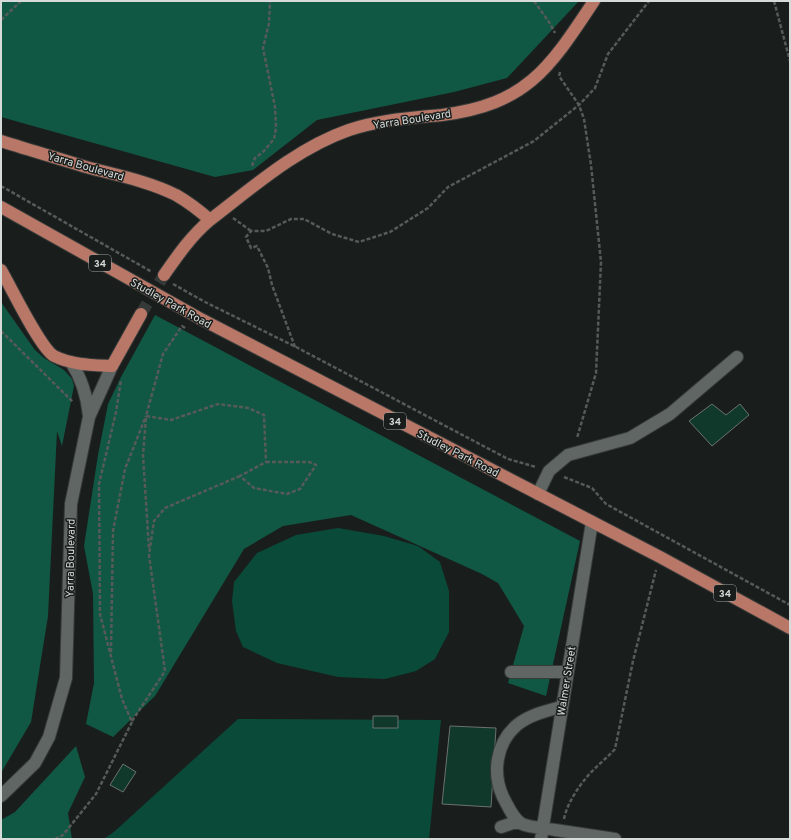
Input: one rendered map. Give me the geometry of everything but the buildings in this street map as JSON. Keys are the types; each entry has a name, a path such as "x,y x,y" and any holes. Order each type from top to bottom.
{"main road":[{"name":"Yarra Boulevard","path":"164,278 181,250 198,230 288,162 329,138 371,125 471,110 508,97 522,89 544,70 563,48 594,1"},
{"name":"Yarra Boulevard","path":"1,141 140,181 162,189 188,203 210,220"},
{"name":"Studley Park Road","path":"1,208 199,318 592,522 790,628"},
{"path":"1,270 47,350 53,355 71,362 112,366"},
{"name":"Yarra Boulevard","path":"112,366 141,314"}],"street":[{"path":"538,494 550,471 568,455 630,438 670,414 737,357"},
{"path":"71,362 83,386 87,400 89,417"},
{"name":"Yarra Boulevard","path":"1,796 35,763 49,737 66,678 71,504 89,417 112,366"},
{"name":"Walmer Street","path":"542,834 561,707 592,522"},
{"path":"511,672 567,672"},
{"path":"561,707 533,715 516,725 503,742 498,754 497,777 502,794 511,813 521,823 542,834 562,831 615,839"},
{"path":"500,827 513,823 521,823"}],"path":[{"path":"1,20 21,1"},
{"path":"252,166 255,158 263,152 274,139 276,128 275,107 263,48 269,23 270,1"},
{"path":"534,1 549,22 563,48 559,76 579,105 584,119 601,262 596,373 578,436 568,455"},
{"path":"223,210 251,231 266,231 291,219 304,219 332,234 359,242 390,232 428,208 448,187 534,141 579,105 595,88 608,54 649,1"},
{"path":"774,1 790,61"},
{"path":"1,186 205,302 296,347 508,459 550,471 592,488 606,504 790,605"},
{"path":"251,231 246,236 251,248 257,246 268,268 272,285 296,347"},
{"path":"111,656 113,531 125,469 146,416 163,354 182,326 193,332 199,318"},
{"path":"1,331 89,417"},
{"path":"112,366 122,381 99,484 100,614 122,699 132,722"},
{"path":"146,416 171,420 218,404 248,408 264,415 266,462"},
{"path":"55,839 63,835 96,794 132,722 165,671 149,555 143,455 146,416"},
{"path":"149,555 154,521 165,508 240,476 266,462 309,462 316,465 300,489 287,494 254,488 240,476"},
{"path":"562,831 565,816 574,795 586,777 615,749 633,661 660,558"}],"green space":[{"path":"1,1 579,1 507,78 454,92 317,120 253,170 215,177 1,117"},
{"path":"1,302 35,350 44,358 64,370 72,379 74,386 62,446 57,431 48,616 31,722 1,773"},
{"path":"155,315 580,541 546,696 508,683 524,626 498,583 482,574 351,515 283,526 244,549 155,696 113,737 86,724 94,683 93,594 84,546 98,455 108,404"},
{"path":"338,528 384,536 418,546 440,562 449,591 449,632 435,659 416,671 385,679 338,677 277,663 243,647 236,631 232,601 234,582 257,553 296,535"},
{"path":"238,719 441,720 429,839 104,839 115,831"},
{"path":"76,746 85,777 68,813 72,839 1,839 1,820 15,812"}],"tunnel":[{"path":"141,314 164,275"}]}
